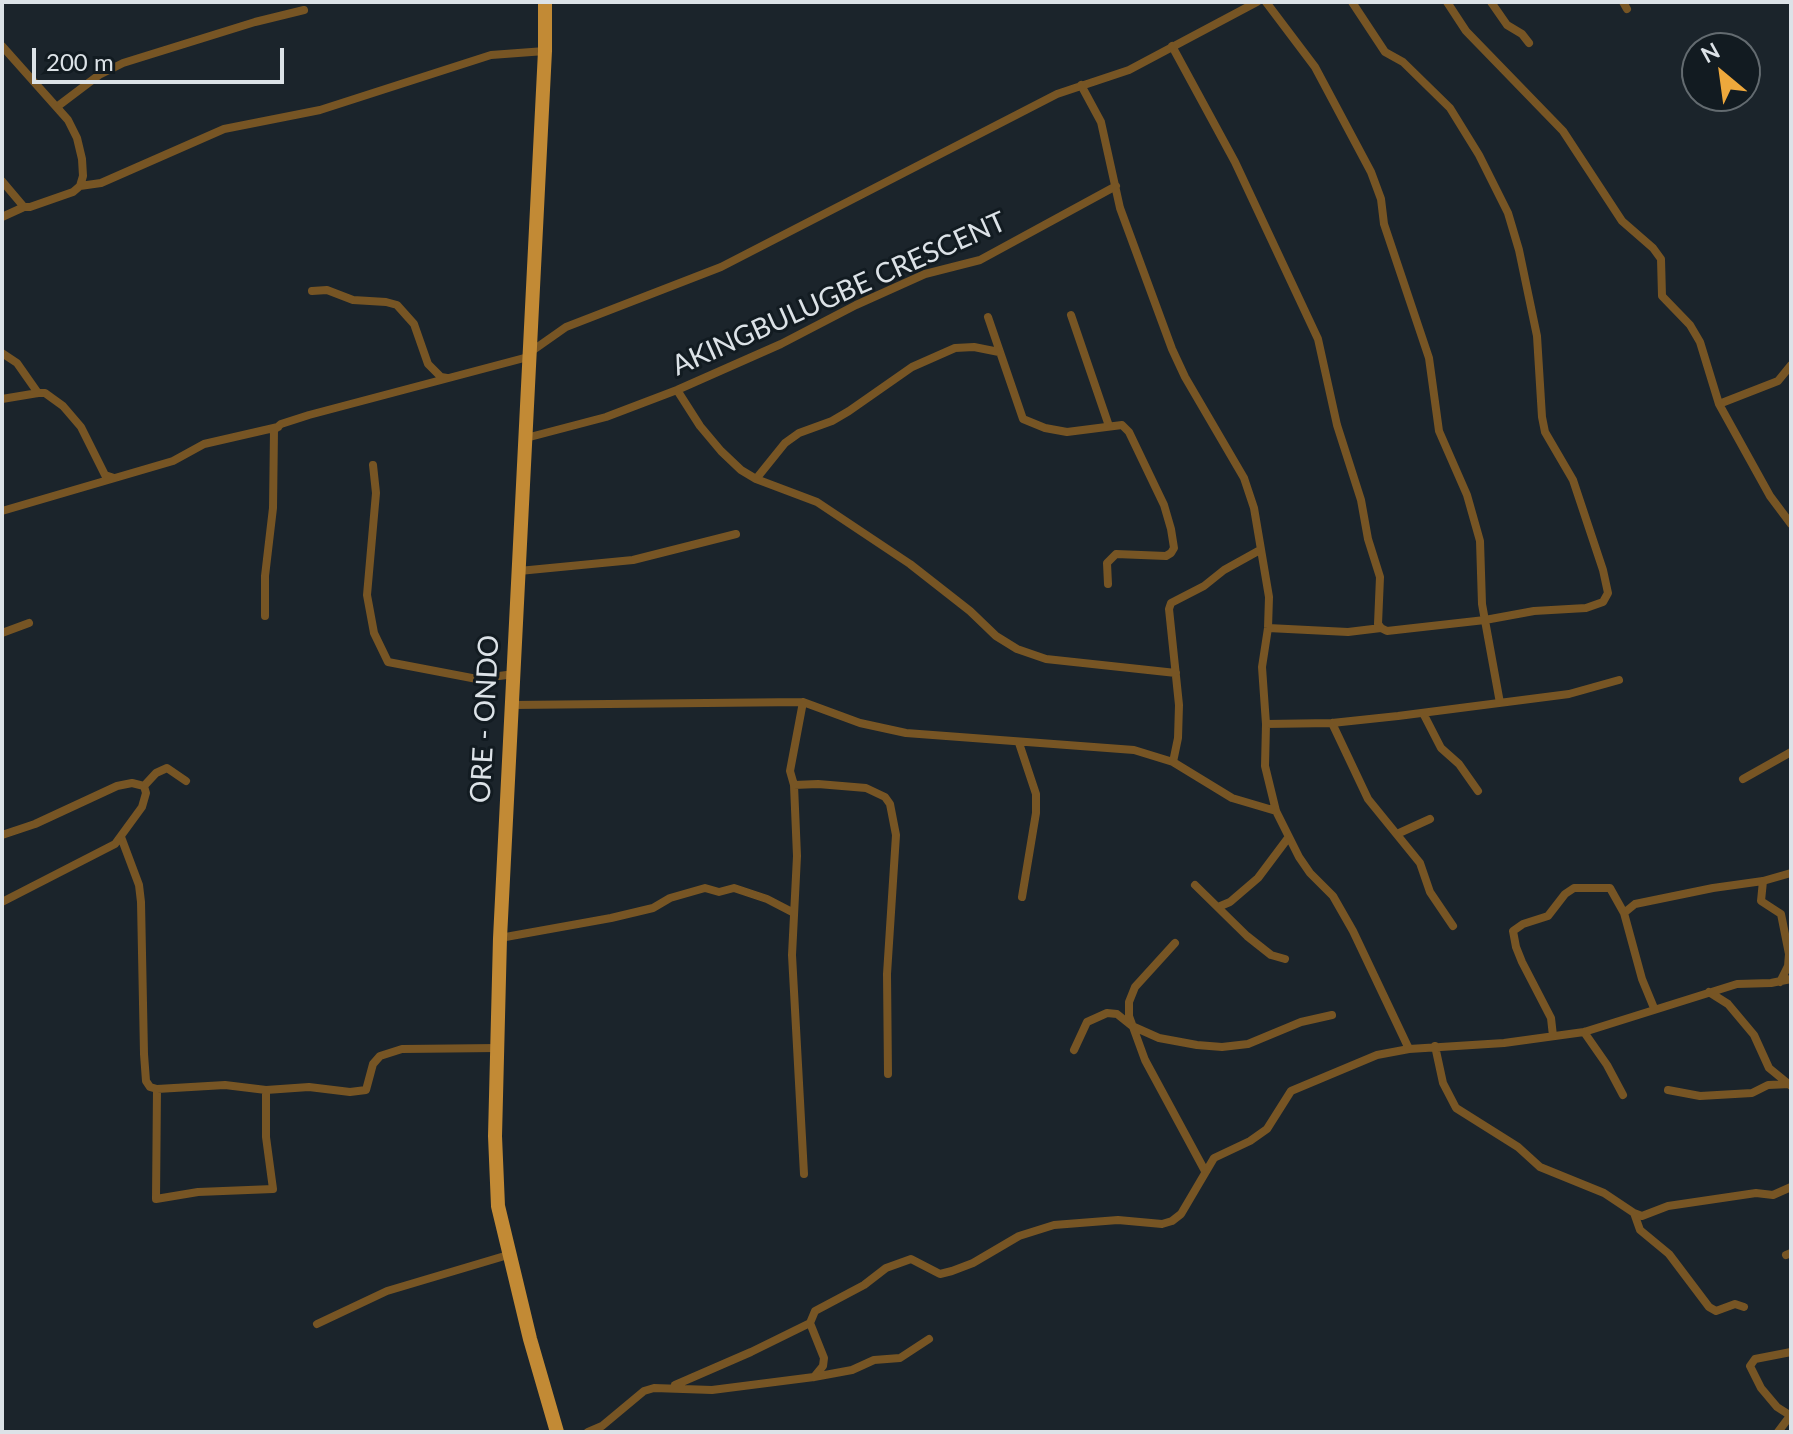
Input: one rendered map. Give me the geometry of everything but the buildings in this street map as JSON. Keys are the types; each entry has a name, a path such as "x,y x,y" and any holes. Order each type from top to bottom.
{"main road":[{"name":"ORE - ONDO","path":"545,2 500,938 496,1178 508,1255 557,1432"}],"street":[{"path":"2,511 173,461 204,444 278,427 309,415 528,355 566,327 721,267 1057,94 1129,70 1257,2"},
{"path":"1266,2 1315,67 1371,172 1381,199 1384,224 1429,358 1439,431 1467,495 1480,541 1485,620 1500,703"},
{"path":"1172,46 1235,162 1318,339 1337,425 1361,500 1368,539 1380,577 1378,624 1381,628 1387,631 1534,611 1595,607 1603,602 1608,593 1603,570 1573,480 1545,432 1537,336 1508,213 1479,155 1450,108 1403,62 1385,52 1352,2"},
{"path":"1447,2 1466,31 1563,131 1622,221 1661,259 1662,296 1690,325 1700,342 1719,404 1770,496 1791,524"},
{"path":"1491,2 1507,25 1522,34 1529,43"},
{"path":"58,106 99,75 123,63 240,26 304,10"},
{"path":"2,46 58,106 77,138 82,159 80,186"},
{"path":"2,217 73,192 80,186 101,183 224,129 320,110 491,55 545,51"},
{"path":"1081,85 1101,122 1120,208 1172,349 1244,478 1254,508 1269,597 1262,667 1265,766 1276,811 1288,838 1310,873 1333,896 1353,931 1409,1049"},
{"path":"2,181 24,207"},
{"name":"AKINGBULUGBE CRESCENT","path":"526,438 606,417 677,390 925,274 980,260 1116,186"},
{"path":"312,291 327,290 353,300 397,305 414,324 428,364 441,377 448,378"},
{"path":"1071,315 1109,426"},
{"path":"988,317 1023,419 1067,432 1122,425 1129,432 1164,505 1174,548 1166,556 1116,554 1107,563 1108,584"},
{"path":"756,479 785,443 799,433 849,411 912,367 955,348 974,347 999,352"},
{"path":"2,353 17,363 38,393"},
{"path":"1719,404 1778,381 1791,365"},
{"path":"677,390 700,426 741,470 756,479 817,502 910,564 970,611 996,636 1017,649 1062,661 1176,673"},
{"path":"2,399 45,393 63,406 81,427 105,475 115,479"},
{"path":"265,616 265,576 273,508 273,436 278,427"},
{"path":"373,465 376,493 367,595 374,633 388,662 477,679 514,674"},
{"path":"519,571 633,560 736,534"},
{"path":"1173,762 1178,738 1179,705 1169,609 1171,603 1260,550"},
{"path":"2,633 29,623"},
{"path":"1268,628 1348,632 1381,628"},
{"path":"1266,724 1332,723 1423,713 1569,694 1619,680"},
{"path":"512,705 803,702 860,723 906,733 1134,750 1173,762 1232,798 1276,811"},
{"path":"803,702 790,771 794,785 797,856 792,955 804,1174"},
{"path":"1423,713 1441,748 1459,764 1478,791"},
{"path":"1332,723 1368,799 1420,863 1430,892 1453,926"},
{"path":"1019,743 1036,794 1036,813 1022,897"},
{"path":"1743,779 1791,752"},
{"path":"144,786 156,773 167,768 186,781"},
{"path":"2,835 35,824 117,786 132,783 144,786"},
{"path":"794,785 866,788 885,797 890,804 896,835 887,974 888,1074"},
{"path":"2,902 115,844 142,807 146,793 144,786"},
{"path":"1397,834 1430,819"},
{"path":"121,837 139,885 146,1081 150,1087 225,1085 266,1090 309,1087 350,1092 366,1090 373,1064 380,1056 402,1049 497,1048"},
{"path":"1218,907 1230,902 1258,878 1288,838"},
{"path":"1624,913 1635,904 1791,873"},
{"path":"1763,881 1761,901 1781,914 1789,954 1788,966 1780,982"},
{"path":"1195,885 1247,936 1271,955 1285,959"},
{"path":"500,938 653,908 670,898 705,888 719,892 734,888 767,899 794,913"},
{"path":"1553,1036 1551,1018 1519,955 1513,931 1523,924 1548,916 1565,894 1574,888 1610,888 1624,913 1642,979 1654,1008"},
{"path":"1175,943 1131,993 1129,1016 1145,1060 1205,1171"},
{"path":"670,1387 810,1323 815,1311 864,1285 900,1261 911,1259 940,1274 973,1263 1019,1236 1054,1225 1118,1220 1147,1224 1172,1221 1181,1214 1214,1158 1267,1129 1291,1091 1377,1055 1435,1046 1504,1043 1584,1032 1737,984 1791,979"},
{"path":"1709,992 1728,1004 1754,1035 1769,1068 1790,1085"},
{"path":"1074,1050 1087,1022 1098,1015 1117,1014 1132,1026 1159,1038 1222,1047 1248,1044 1301,1022 1332,1015"},
{"path":"1584,1032 1623,1095"},
{"path":"1435,1046 1443,1083 1456,1108 1518,1147 1540,1167 1604,1193 1634,1213 1642,1216 1668,1206 1756,1193 1773,1195 1791,1187"},
{"path":"1668,1090 1700,1096 1752,1093 1768,1085 1790,1085"},
{"path":"157,1089 156,1199 198,1192 273,1189 266,1137 266,1090"},
{"path":"1634,1213 1640,1230 1669,1254 1709,1307 1716,1311 1735,1304 1744,1307"},
{"path":"317,1324 387,1291 508,1255"},
{"path":"810,1323 824,1358 823,1366 814,1377"},
{"path":"588,1432 602,1426 644,1391 670,1387 712,1390 814,1377 852,1370 874,1360 900,1358 929,1339"},
{"path":"1778,1432 1790,1416 1777,1407 1761,1388 1750,1366 1755,1359 1791,1352"}]}
